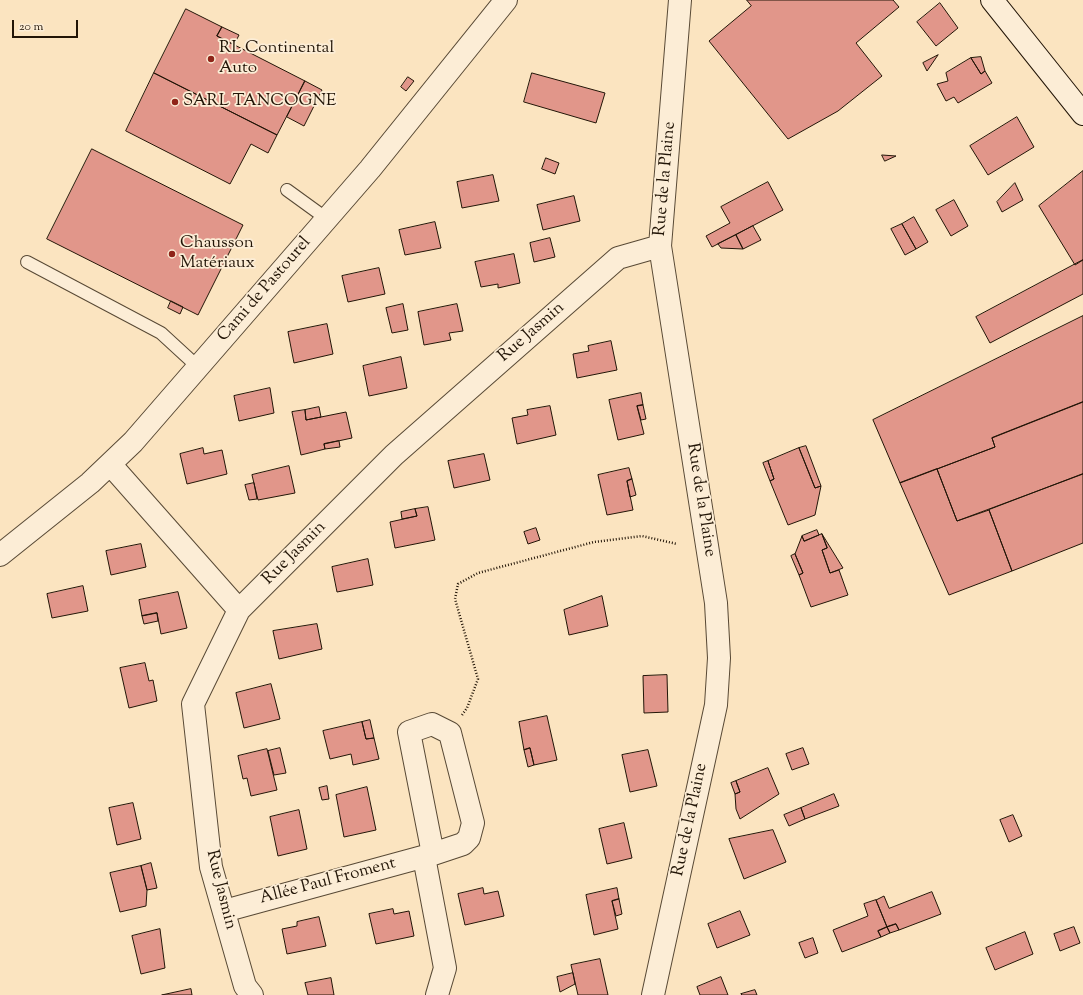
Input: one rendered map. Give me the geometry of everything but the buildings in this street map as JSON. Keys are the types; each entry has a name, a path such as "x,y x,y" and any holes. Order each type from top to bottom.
{"street":[{"name":"Cami de Pastourel","path":"0,555 90,483 133,442 327,220 506,0"},
{"name":"Rue de la Plaine","path":"653,995 716,705 719,658 716,603 660,246 680,0"},
{"path":"992,0 1083,114"},
{"name":"Rue Jasmin","path":"252,995 245,986 211,867 193,704 239,610 394,455 618,258 660,246"},
{"path":"110,464 239,610"},
{"path":"437,995 445,968 429,855 409,732 432,724 450,733"},
{"name":"Allée Paul Froment","path":"224,911 429,855 463,844 469,838 473,823 450,733"}],"lane":[{"path":"287,190 327,220"},
{"path":"27,262 161,333 198,367"}],"path":[{"path":"450,733 467,708 478,679 455,599 458,584 478,573 594,542 642,536 677,544"}],"place":[{"name":"RL Continental Auto","path":"211,59"},
{"name":"SARL TANCOGNE","path":"175,102"},
{"name":"Chausson Matériaux","path":"172,254"}]}
